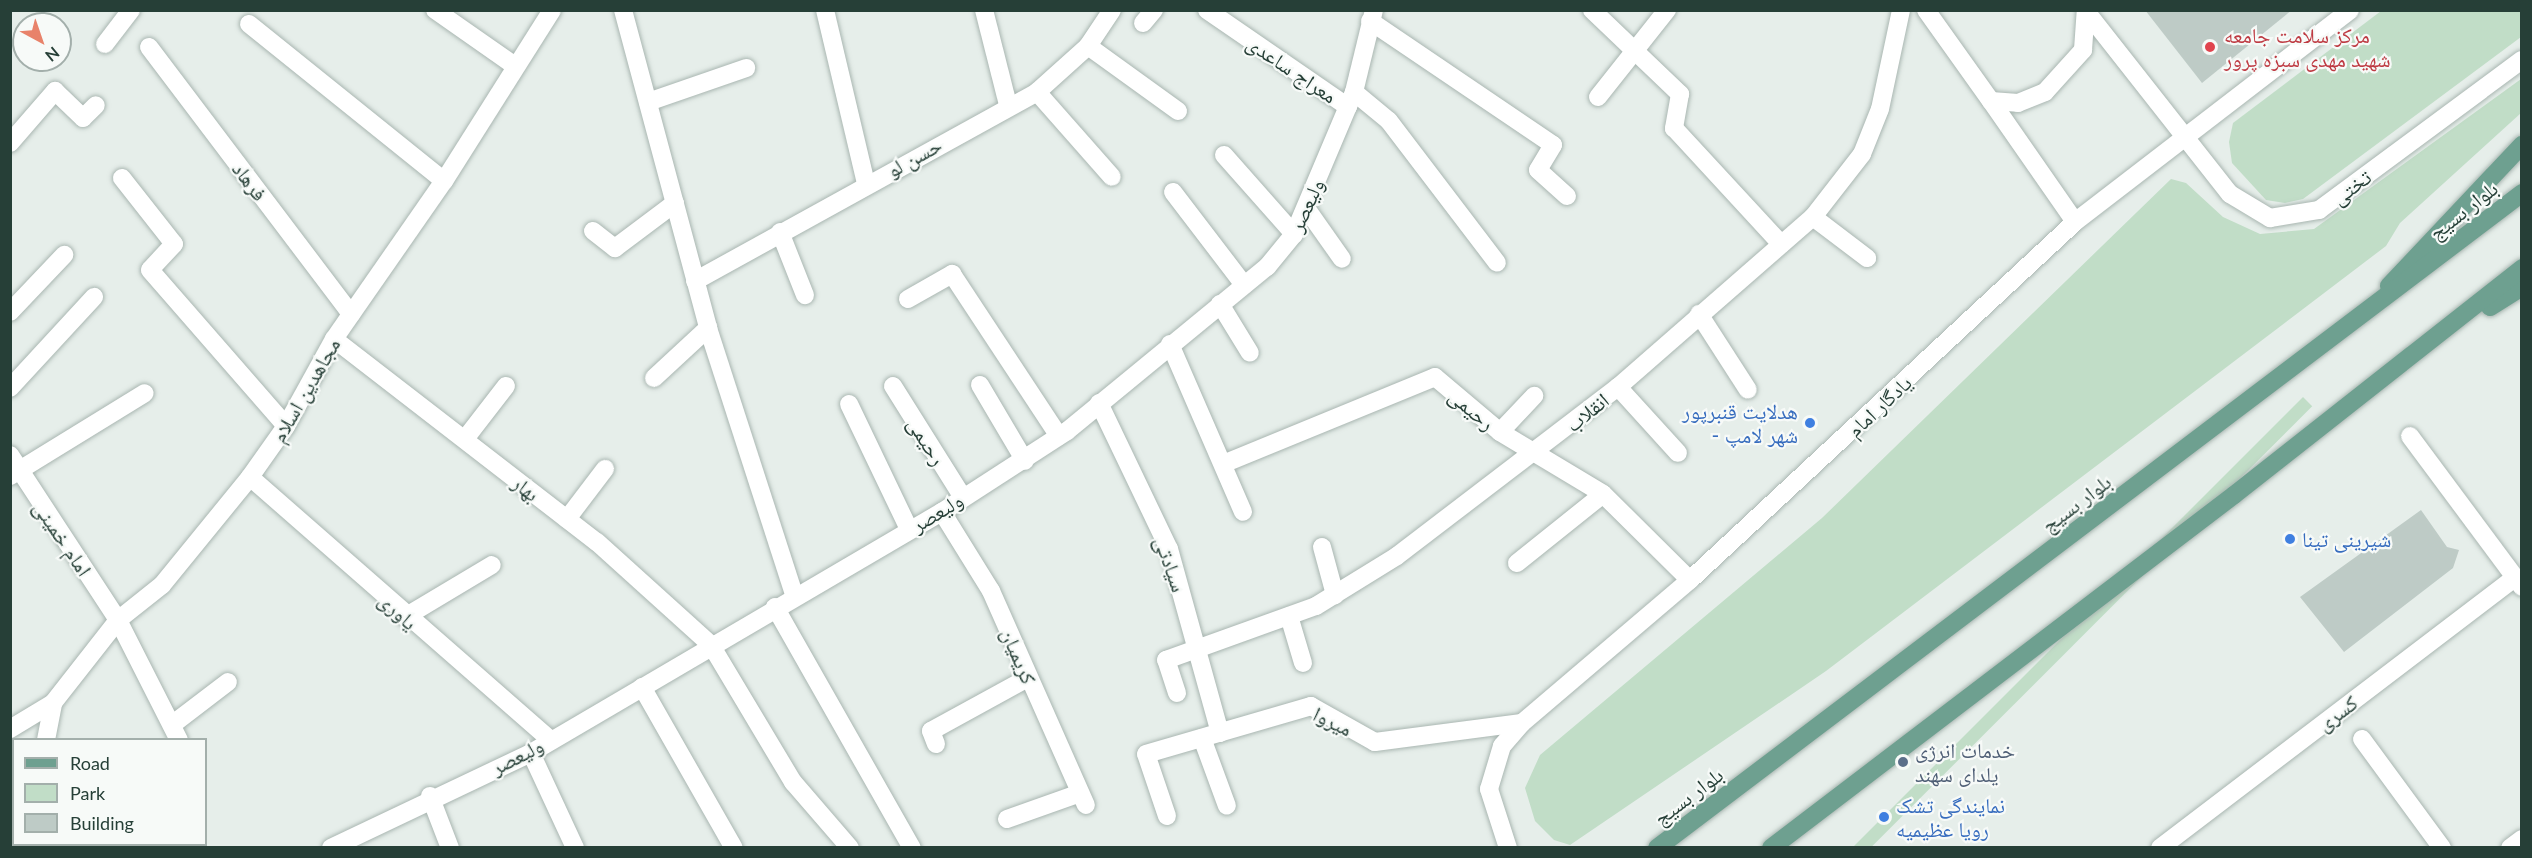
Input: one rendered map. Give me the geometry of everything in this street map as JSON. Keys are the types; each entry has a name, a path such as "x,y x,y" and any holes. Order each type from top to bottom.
{"main road":[{"path":"2362,315 2522,145"},
{"name":"بلوار بسیج","path":"1657,848 2522,193"},
{"path":"1771,848 2434,340 2522,268"},
{"path":"2434,340 2522,287"}],"street":[{"path":"105,44 131,10"},
{"path":"435,10 515,66"},
{"name":"مجاهدین اسلام","path":"11,727 53,703 118,620 162,585 250,477 286,426 334,339 444,182 552,10"},
{"path":"623,10 708,328 794,594"},
{"path":"825,10 866,184"},
{"path":"984,10 1008,105"},
{"name":"حسن لو","path":"695,281 1008,105 1037,92 1088,46 1112,10"},
{"name":"معراج ساعدی","path":"1207,10 1389,121 1497,263"},
{"path":"1592,10 1637,48 1680,94 1674,128 1781,244"},
{"path":"1598,97 1667,10"},
{"name":"انقلاب","path":"1178,693 1166,660 1198,651 1289,616 1335,595 1536,453 1618,387 1813,217 1862,154 1880,110 1901,10"},
{"path":"1926,10 2075,222"},
{"name":"یادگار امام","path":"1508,848 1489,789 1502,746 1522,723 1690,580 2075,222 2185,133 2350,10"},
{"path":"1991,101 2018,103 2045,92 2083,50 2087,13"},
{"name":"تختی","path":"2087,13 2185,133 2230,194 2248,208 2270,218 2295,218 2319,210 2522,60"},
{"path":"1372,16 1553,145 1538,170 1567,196"},
{"name":"ولیعصر","path":"331,848 430,796 531,753 775,608 794,594 909,528 942,512 962,496 1025,461 1059,436 1268,267 1294,234 1351,99 1372,16"},
{"path":"249,24 444,182"},
{"path":"1088,46 1178,111"},
{"name":"فرهاد","path":"149,47 351,314"},
{"path":"648,102 746,68"},
{"path":"10,143 55,91 83,118 96,105"},
{"path":"1037,92 1112,177"},
{"path":"1224,155 1294,234"},
{"path":"122,178 174,244 150,270 286,426"},
{"path":"1173,192 1244,285"},
{"path":"592,231 615,248 675,203"},
{"path":"1306,208 1342,259"},
{"path":"1813,217 1867,258"},
{"path":"780,232 805,295"},
{"path":"10,312 64,255"},
{"path":"908,299 952,274 1059,436"},
{"path":"10,388 94,297"},
{"path":"1220,304 1250,353"},
{"path":"1699,314 1749,390"},
{"path":"654,378 708,328"},
{"name":"بهار","path":"334,339 567,519 711,645 793,782 850,848"},
{"path":"1170,344 1243,512"},
{"name":"رحیمی","path":"1223,464 1435,377 1500,432 1603,494 1690,580"},
{"path":"980,385 1025,461"},
{"path":"465,440 506,386"},
{"name":"رحیمی","path":"893,386 962,496"},
{"path":"1618,387 1678,453"},
{"path":"13,467 145,393"},
{"path":"1500,432 1534,396"},
{"name":"سیادتی","path":"1099,403 1169,549 1220,733"},
{"path":"849,404 909,528"},
{"path":"2410,436 2518,583"},
{"name":"امام خمینی","path":"13,467 118,620 176,732"},
{"path":"567,519 605,469"},
{"name":"یاوری","path":"250,477 405,618 550,740"},
{"path":"1517,563 1603,494"},
{"name":"کریمیان","path":"942,512 991,591 1083,799 1007,819"},
{"path":"1322,547 1335,595"},
{"path":"405,618 492,565"},
{"name":"کسری","path":"2160,848 2518,583"},
{"path":"775,608 912,848"},
{"path":"1289,616 1303,663"},
{"path":"936,744 931,731 1028,678"},
{"path":"176,732 228,682"},
{"path":"642,687 734,848"},
{"path":"46,738 53,703"},
{"name":"میروا","path":"1167,816 1146,754 1311,706 1375,742 1522,723"},
{"path":"1202,738 1227,806"},
{"path":"2362,739 2442,848"},
{"path":"531,753 575,848"},
{"path":"430,796 450,848"},
{"path":"2510,848 2522,839"}],"green space":[{"path":"2381,11 2521,11 2521,37 2303,199 2285,203 2266,200 2232,163 2229,142 2233,123"},
{"path":"2521,79 2521,113 2400,223 2386,246 1826,671 1570,845 1554,840 1535,821 1525,788 1540,755 1822,518 2171,179 2186,183 2223,217 2260,234 2314,229"},
{"path":"2303,397 2312,406 1870,848 1852,848"}],"building":[{"name":"مرکز سلامت جامعه شهید مهدی سبزه پرور","path":"2145,10 2292,10 2202,83"},
{"path":"2421,510 2447,547 2459,550 2453,568 2344,652 2300,597"}],"place":[{"name":"مرکز سلامت جامعه شهید مهدی سبزه پرور","path":"2210,47"},
{"name":"هدلایت قنبرپور - شهر لامپ","path":"1810,423"},
{"name":"شیرینی تینا","path":"2290,539"},
{"name":"خدمات انرژی یلدای سهند","path":"1903,762"},
{"name":"نمایندگی تشک رویا عظیمیه","path":"1884,817"}]}
